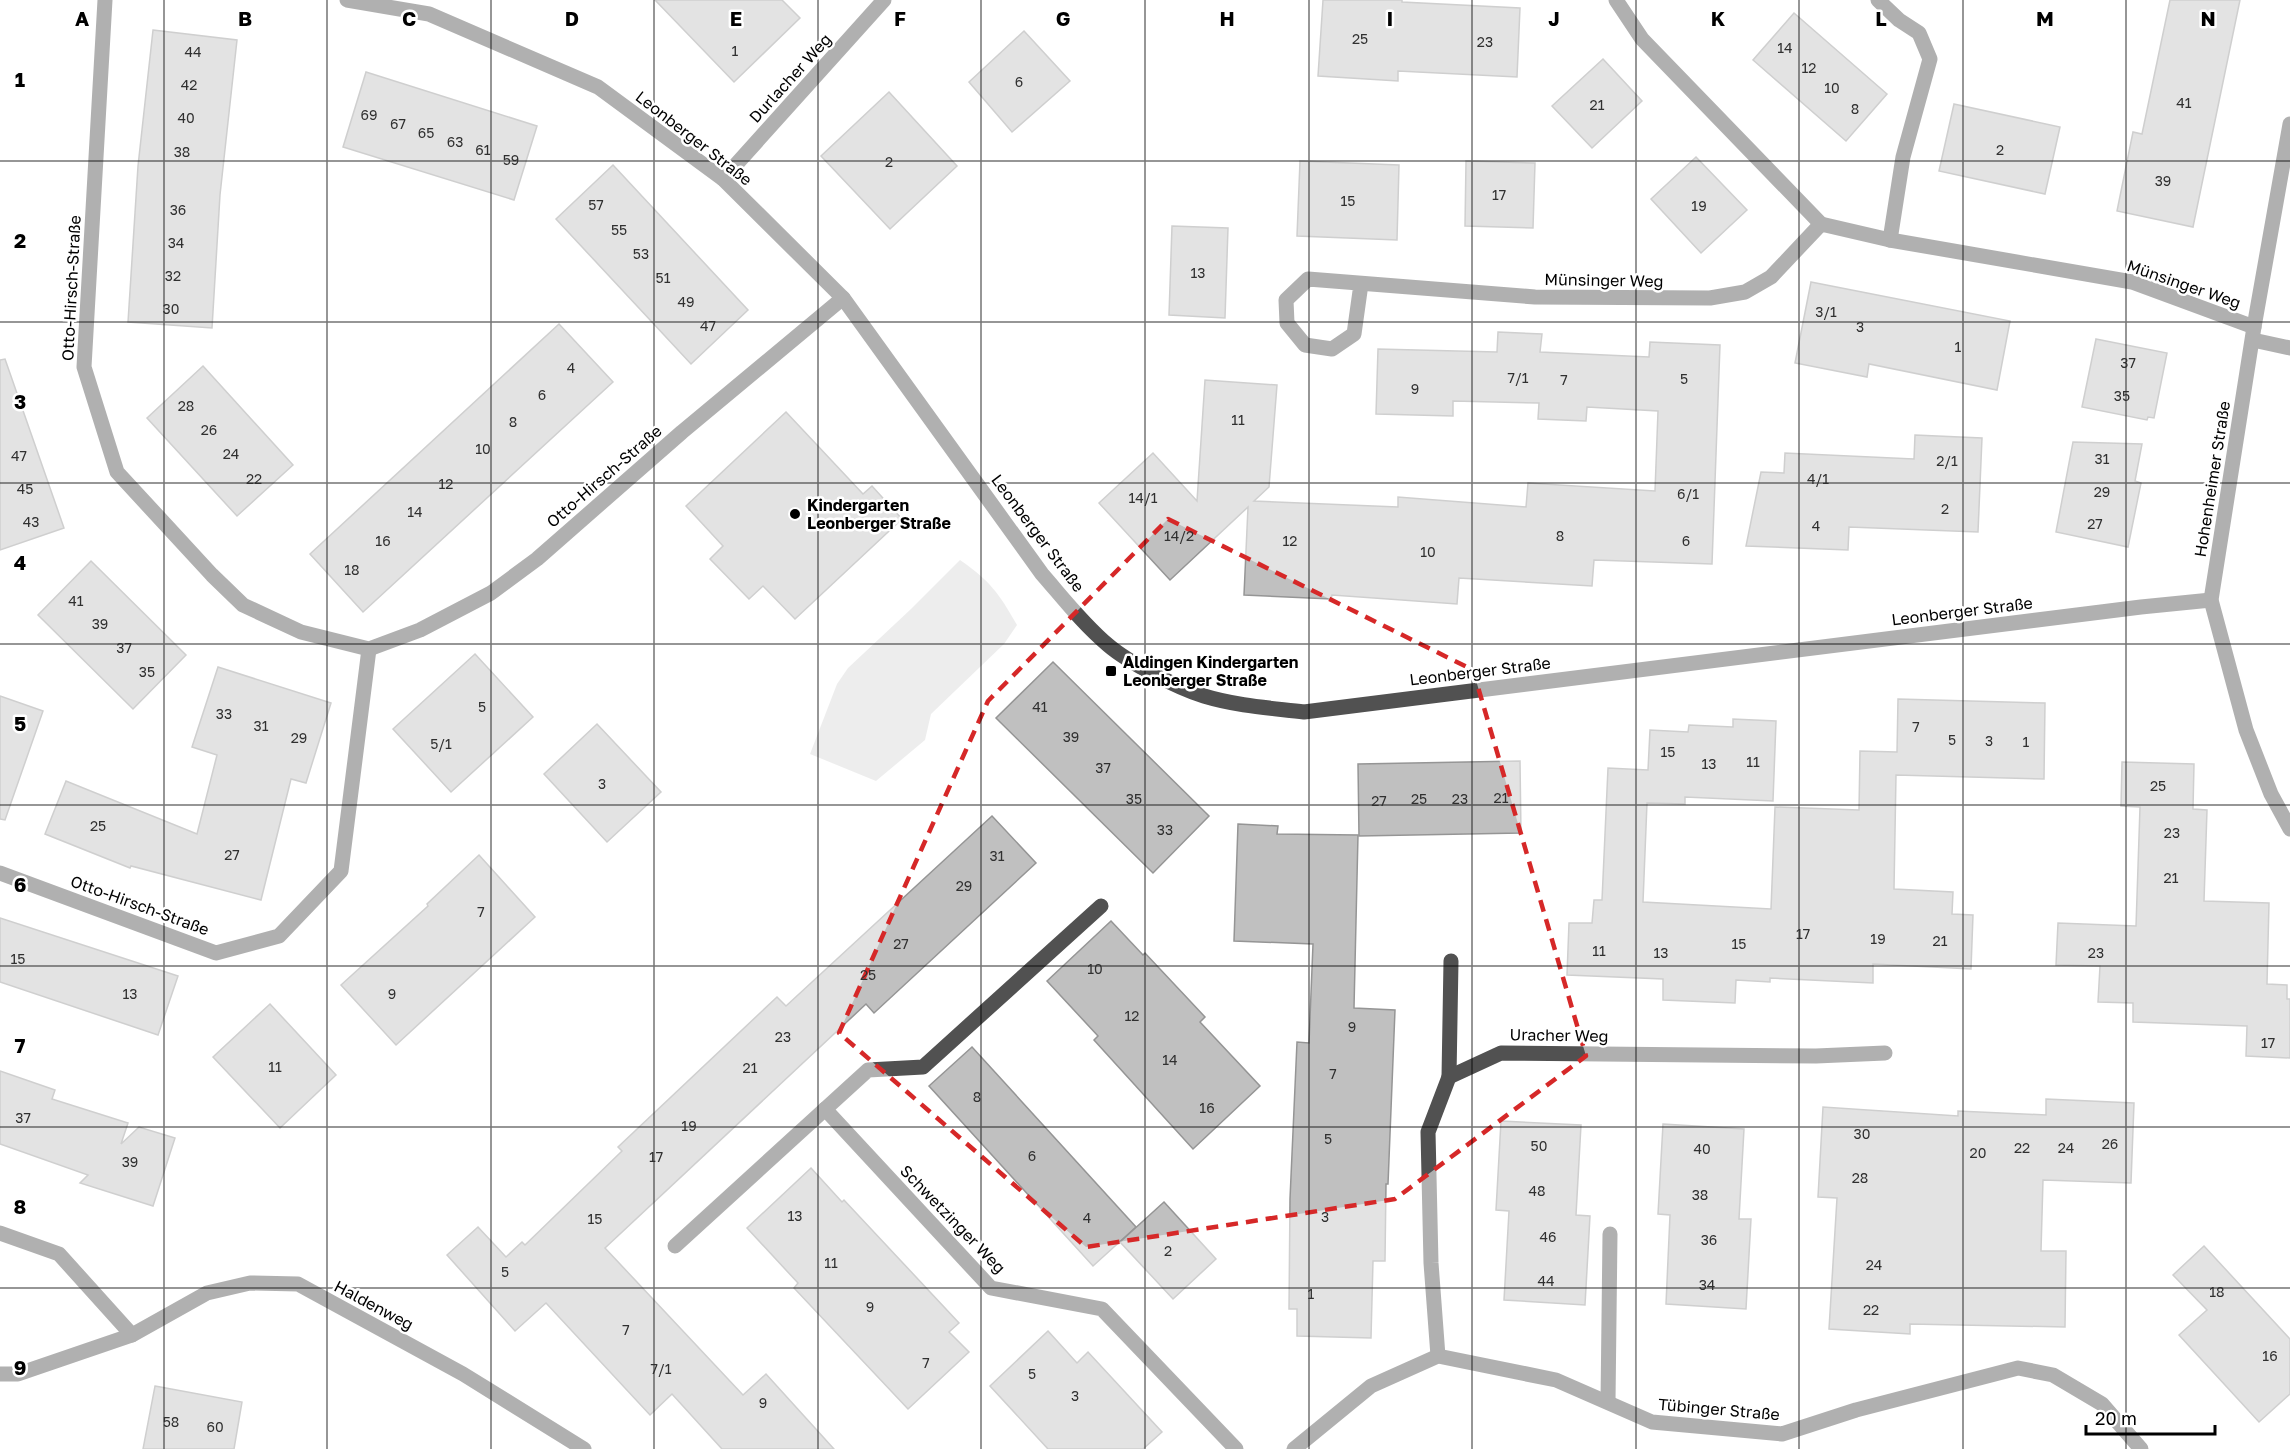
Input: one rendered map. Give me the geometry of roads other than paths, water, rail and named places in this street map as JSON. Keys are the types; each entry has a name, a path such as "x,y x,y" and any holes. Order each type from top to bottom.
{"street":[{"name":"Otto-Hirsch-Straße","path":"105,0 84,367 117,472 212,575 243,605 301,632 369,649 420,630 491,593 537,560 682,432 843,298"},
{"name":"Leonberger Straße","path":"347,0 432,7 598,87 723,179 843,298 1042,574 1074,611 1109,646 1140,666 1203,696 1236,704 1304,712 2129,608 2211,600"},
{"name":"Durlacher Weg","path":"723,179 884,0"},
{"path":"1616,0 1642,39 1821,224"},
{"path":"1878,0 1899,20 1919,33 1930,59 1903,157 1890,240"},
{"name":"Hohenheimer Straße","path":"2290,124 2253,334 2211,600 2246,730 2271,794 2290,829"},
{"name":"Münsinger Weg","path":"1361,284 1354,334 1332,349 1305,345 1287,323 1286,300 1308,279 1535,297 1710,298 1745,292 1771,277 1821,224 1890,240 2132,282 2290,348"},
{"name":"Otto-Hirsch-Straße","path":"0,873 216,953 279,936 341,871 369,649"},
{"path":"675,1246 868,1070 924,1067 1101,906"},
{"path":"1294,1449 1371,1386 1438,1356 1431,1263 1428,1132 1449,1077 1451,961"},
{"name":"Uracher Weg","path":"1449,1077 1501,1053 1805,1056 1885,1053"},
{"name":"Schwetzinger Weg","path":"825,1109 991,1288 1102,1309 1236,1449"},
{"path":"0,1233 59,1254 132,1335"},
{"path":"1608,1402 1610,1234"},
{"name":"Haldenweg","path":"0,1374 18,1374 132,1335 207,1293 250,1283 298,1284 463,1374 584,1449"},
{"name":"Tübinger Straße","path":"1438,1356 1556,1380 1652,1422 1782,1434 1856,1410 2018,1368 2053,1376 2102,1404 2141,1449"}],"place":[{"name":"Kindergarten Leonberger Straße","path":"795,514"},
{"name":"Aldingen Kindergarten Leonberger Straße","path":"1111,671"}]}
